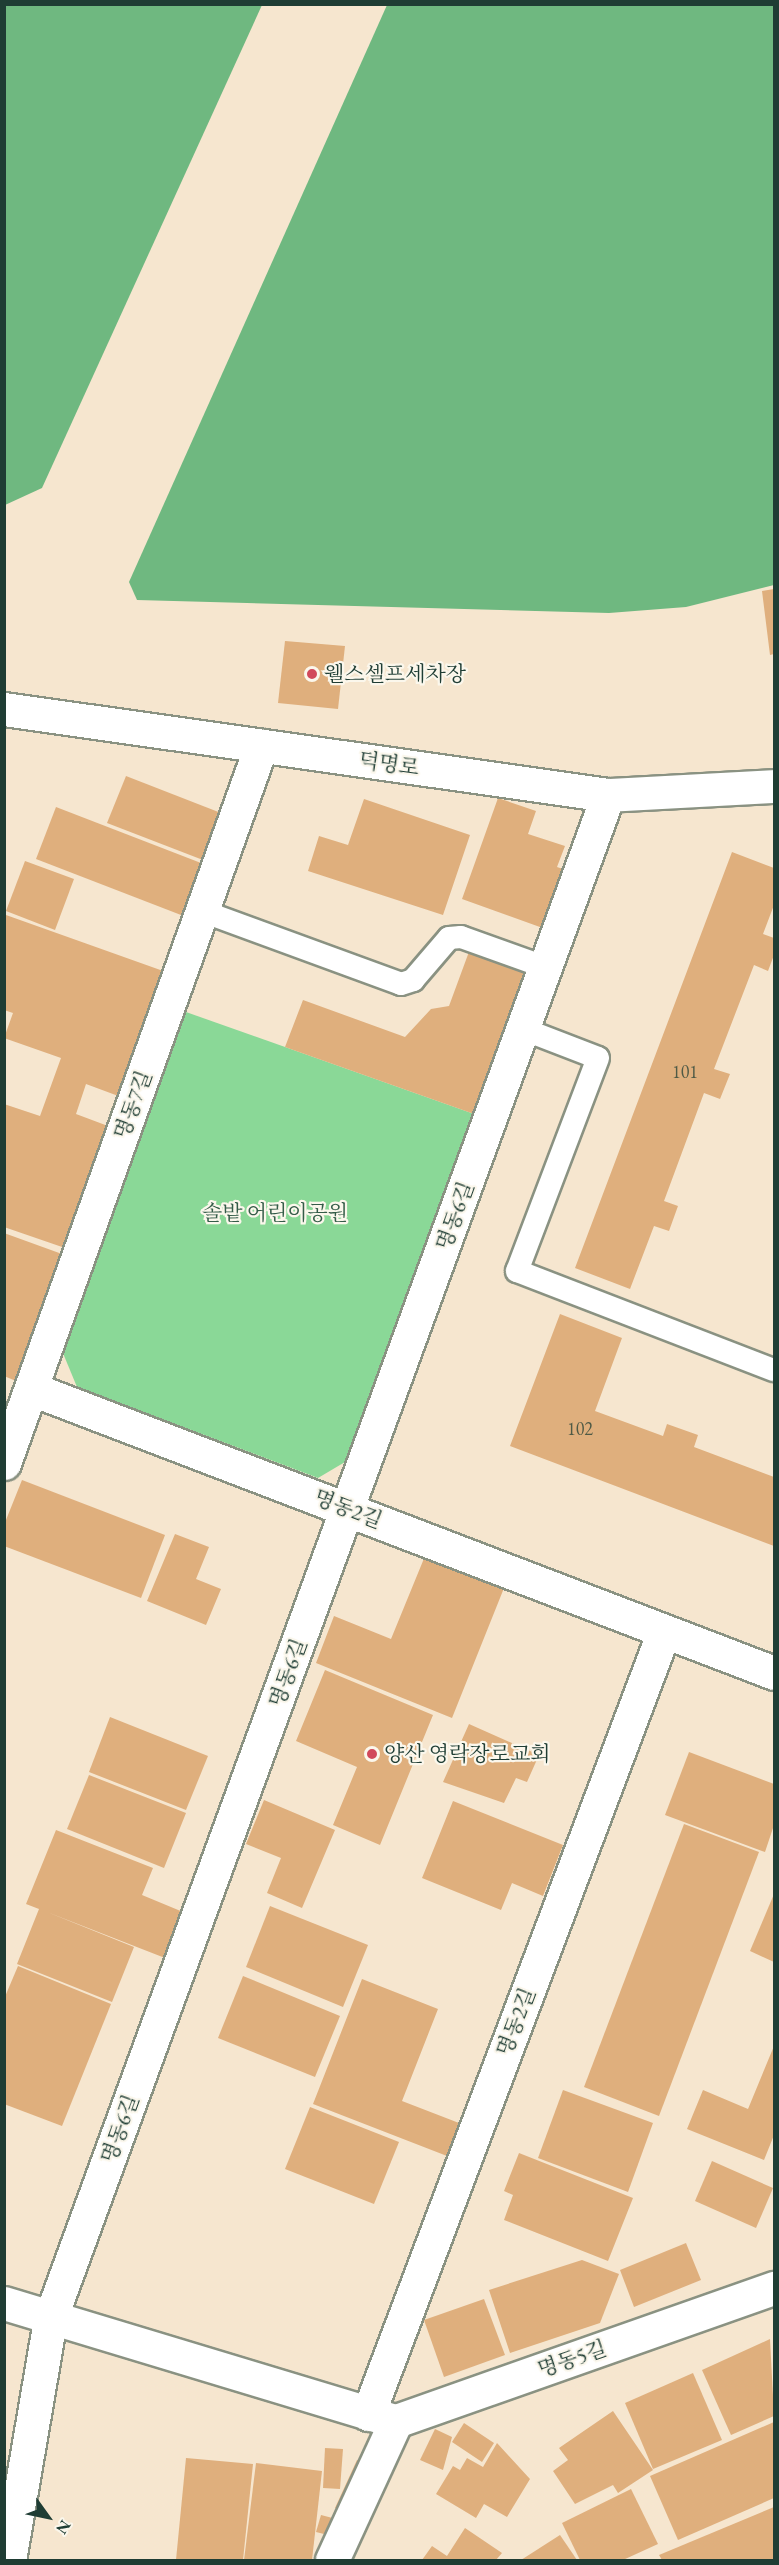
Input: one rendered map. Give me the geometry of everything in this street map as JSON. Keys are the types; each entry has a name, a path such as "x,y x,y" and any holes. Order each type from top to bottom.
{"street":[{"name":"덕명로","path":"5,710 608,795 774,786"},
{"name":"명동7길","path":"4,1463 261,746"},
{"name":"명동6길","path":"9,2560 50,2319 349,1509 608,795"},
{"name":"명동2길","path":"32,1389 774,1673"},
{"name":"명동2길","path":"382,2417 664,1631"},
{"name":"명동5길","path":"382,2417 774,2288"},
{"path":"4,2302 50,2319 382,2417 332,2560"}],"lane":[{"path":"202,911 401,984 413,980 434,951 455,938 545,967"},
{"path":"523,1029 598,1058 517,1271 774,1370"}],"green space":[{"path":"4,5 262,5 42,488 5,505"},
{"path":"387,5 774,5 774,585 686,607 609,613 137,600 129,582"},
{"name":"솔밭 어린이공원","path":"186,1012 477,1115 345,1462 318,1478 77,1387 60,1346"}],"building":[{"path":"774,589 774,654 770,655 762,591"},
{"name":"웰스셀프세차장","path":"285,641 345,646 338,709 278,703"},
{"path":"126,776 221,813 203,860 107,823"},
{"path":"498,798 536,811 528,834 565,846 557,867 572,872 551,931 462,899"},
{"path":"364,799 470,835 443,915 308,871 319,836 348,845"},
{"path":"56,807 201,863 181,915 36,859"},
{"path":"732,852 774,868 774,905 763,934 774,938 774,955 768,971 754,965 714,1069 730,1074 720,1099 704,1093 664,1201 678,1206 669,1231 654,1226 630,1289 575,1268"},
{"path":"25,861 74,879 55,930 6,911"},
{"path":"6,915 166,972 121,1097 86,1084 76,1114 108,1126 65,1248 4,1227 4,1104 40,1116 61,1058 4,1038 13,1013 4,1010"},
{"path":"470,949 529,970 477,1115 285,1047 303,1000 405,1037 431,1009 449,1006"},
{"path":"4,1233 62,1254 16,1381 4,1376"},
{"path":"560,1314 622,1338 595,1411 663,1436 667,1424 698,1435 694,1447 774,1477 774,1546 510,1446"},
{"path":"22,1480 165,1535 141,1598 4,1546 4,1525"},
{"path":"175,1534 209,1547 196,1579 221,1589 206,1625 147,1601"},
{"path":"425,1556 504,1588 452,1718 316,1663 334,1616 391,1639"},
{"name":"양산 영락장로교회","path":"325,1670 433,1715 380,1845 333,1825 357,1767 296,1741"},
{"path":"110,1717 208,1756 186,1810 89,1772"},
{"path":"469,1724 539,1755 527,1782 516,1778 504,1803 443,1782"},
{"path":"689,1752 774,1784 774,1825 765,1852 665,1815"},
{"path":"89,1775 186,1813 164,1868 67,1829"},
{"path":"264,1800 335,1830 302,1908 267,1893 281,1858 246,1844"},
{"path":"453,1801 563,1845 543,1896 512,1883 501,1910 422,1878"},
{"path":"684,1824 759,1852 659,2116 584,2087"},
{"path":"56,1830 153,1868 142,1895 183,1912 165,1958 47,1912 134,1947 112,2002 17,1964 39,1909 26,1904"},
{"path":"774,1894 774,1962 750,1951"},
{"path":"270,1906 368,1945 343,2007 246,1967"},
{"path":"18,1966 111,2004 62,2126 4,2104 4,1999"},
{"path":"243,1976 340,2016 315,2077 218,2038"},
{"path":"362,1979 438,2009 402,2101 459,2123 447,2156 313,2104"},
{"path":"774,2046 774,2135 764,2160 687,2129 703,2090 748,2109"},
{"path":"563,2090 653,2123 628,2192 538,2158"},
{"path":"310,2107 399,2142 374,2204 285,2169"},
{"path":"519,2153 633,2198 608,2261 504,2220 513,2195 504,2191"},
{"path":"712,2161 773,2188 756,2228 695,2201"},
{"path":"686,2243 701,2280 634,2307 620,2270"},
{"path":"582,2260 619,2274 600,2323 510,2353 489,2290"},
{"path":"484,2299 505,2355 444,2377 424,2320"},
{"path":"770,2339 774,2416 731,2435 702,2370"},
{"path":"693,2373 722,2440 653,2469 625,2403"},
{"path":"613,2411 653,2470 618,2493 613,2485 575,2504 553,2471 568,2460 559,2448"},
{"path":"774,2422 774,2498 678,2540 650,2476"},
{"path":"464,2423 494,2443 482,2462 452,2442"},
{"path":"435,2429 452,2437 443,2470 420,2460"},
{"path":"497,2443 530,2479 507,2517 484,2504 476,2518 436,2494 453,2466 460,2470 467,2458 483,2467"},
{"path":"325,2448 343,2449 340,2489 323,2488"},
{"path":"186,2458 253,2464 243,2560 176,2560"},
{"path":"357,2460 369,2466 348,2514 335,2508"},
{"path":"256,2463 322,2471 312,2560 244,2560"},
{"path":"631,2489 658,2544 623,2560 580,2560 562,2523"},
{"path":"774,2507 774,2560 662,2560 659,2555"},
{"path":"321,2515 344,2521 340,2538 316,2532"},
{"path":"465,2528 502,2553 496,2560 422,2560 432,2546 447,2556"},
{"path":"560,2535 577,2560 521,2560"}],"place":[{"name":"웰스셀프세차장","path":"312,674"},
{"name":"양산 영락장로교회","path":"372,1754"}]}
